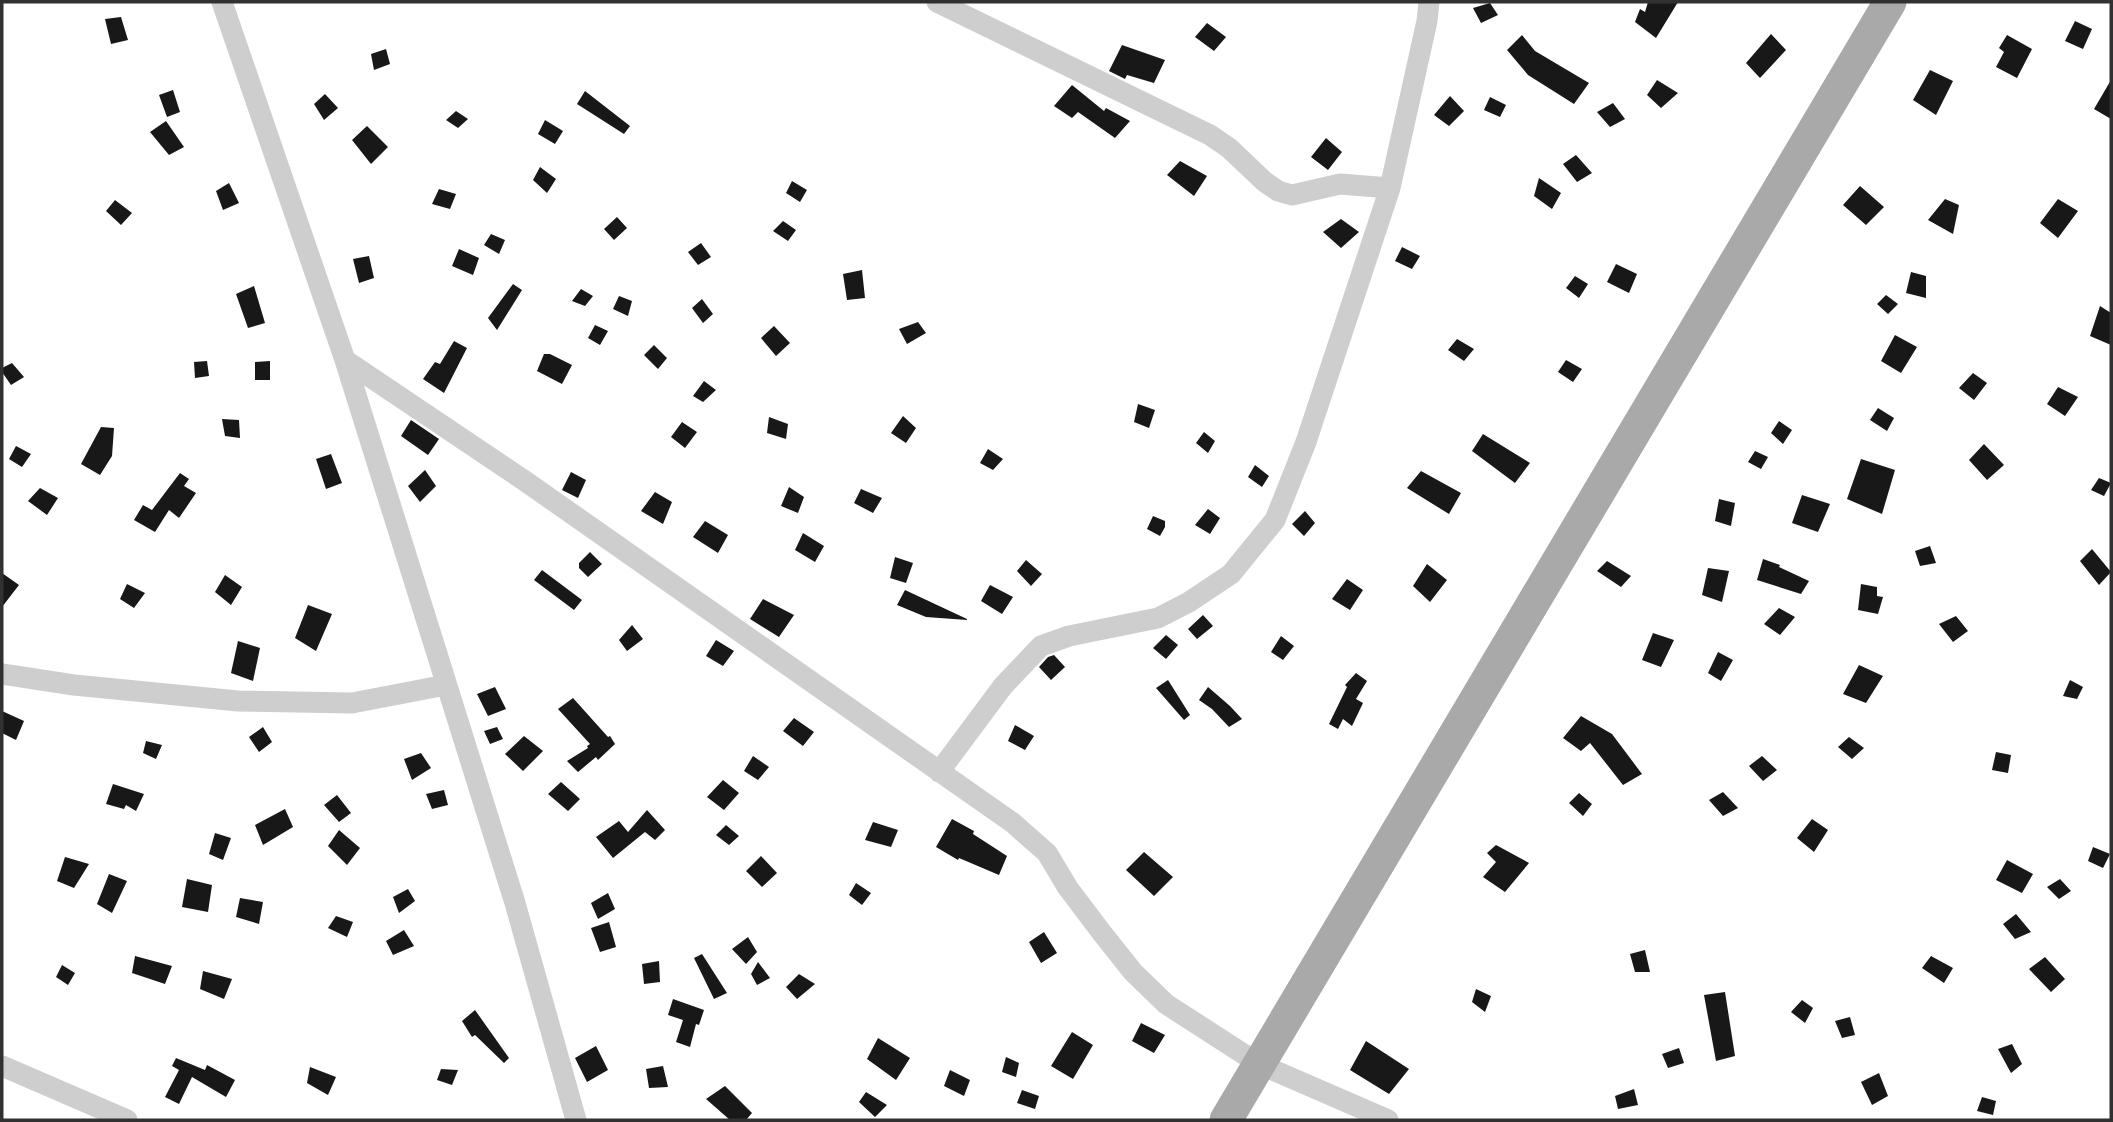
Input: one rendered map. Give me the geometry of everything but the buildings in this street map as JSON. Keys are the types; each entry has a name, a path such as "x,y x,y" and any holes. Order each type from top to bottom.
{"main road":[{"path":"1226,1120 1890,2"}],"street":[{"path":"222,2 345,360 514,904 576,1120"},
{"path":"937,2 1210,135 1278,191 1292,195 1340,184 1390,188"},
{"path":"939,772 1003,686 1041,646 1069,636 1158,618 1189,602 1231,574 1275,520 1306,442 1390,188 1429,2"},
{"path":"345,360 536,489 1013,823 1047,853 1068,888 1102,933 1133,972 1166,1004 1259,1065 1388,1120"},
{"path":"2,674 75,685 237,701 352,702 446,685"},
{"path":"2,1066 113,1118"}]}
